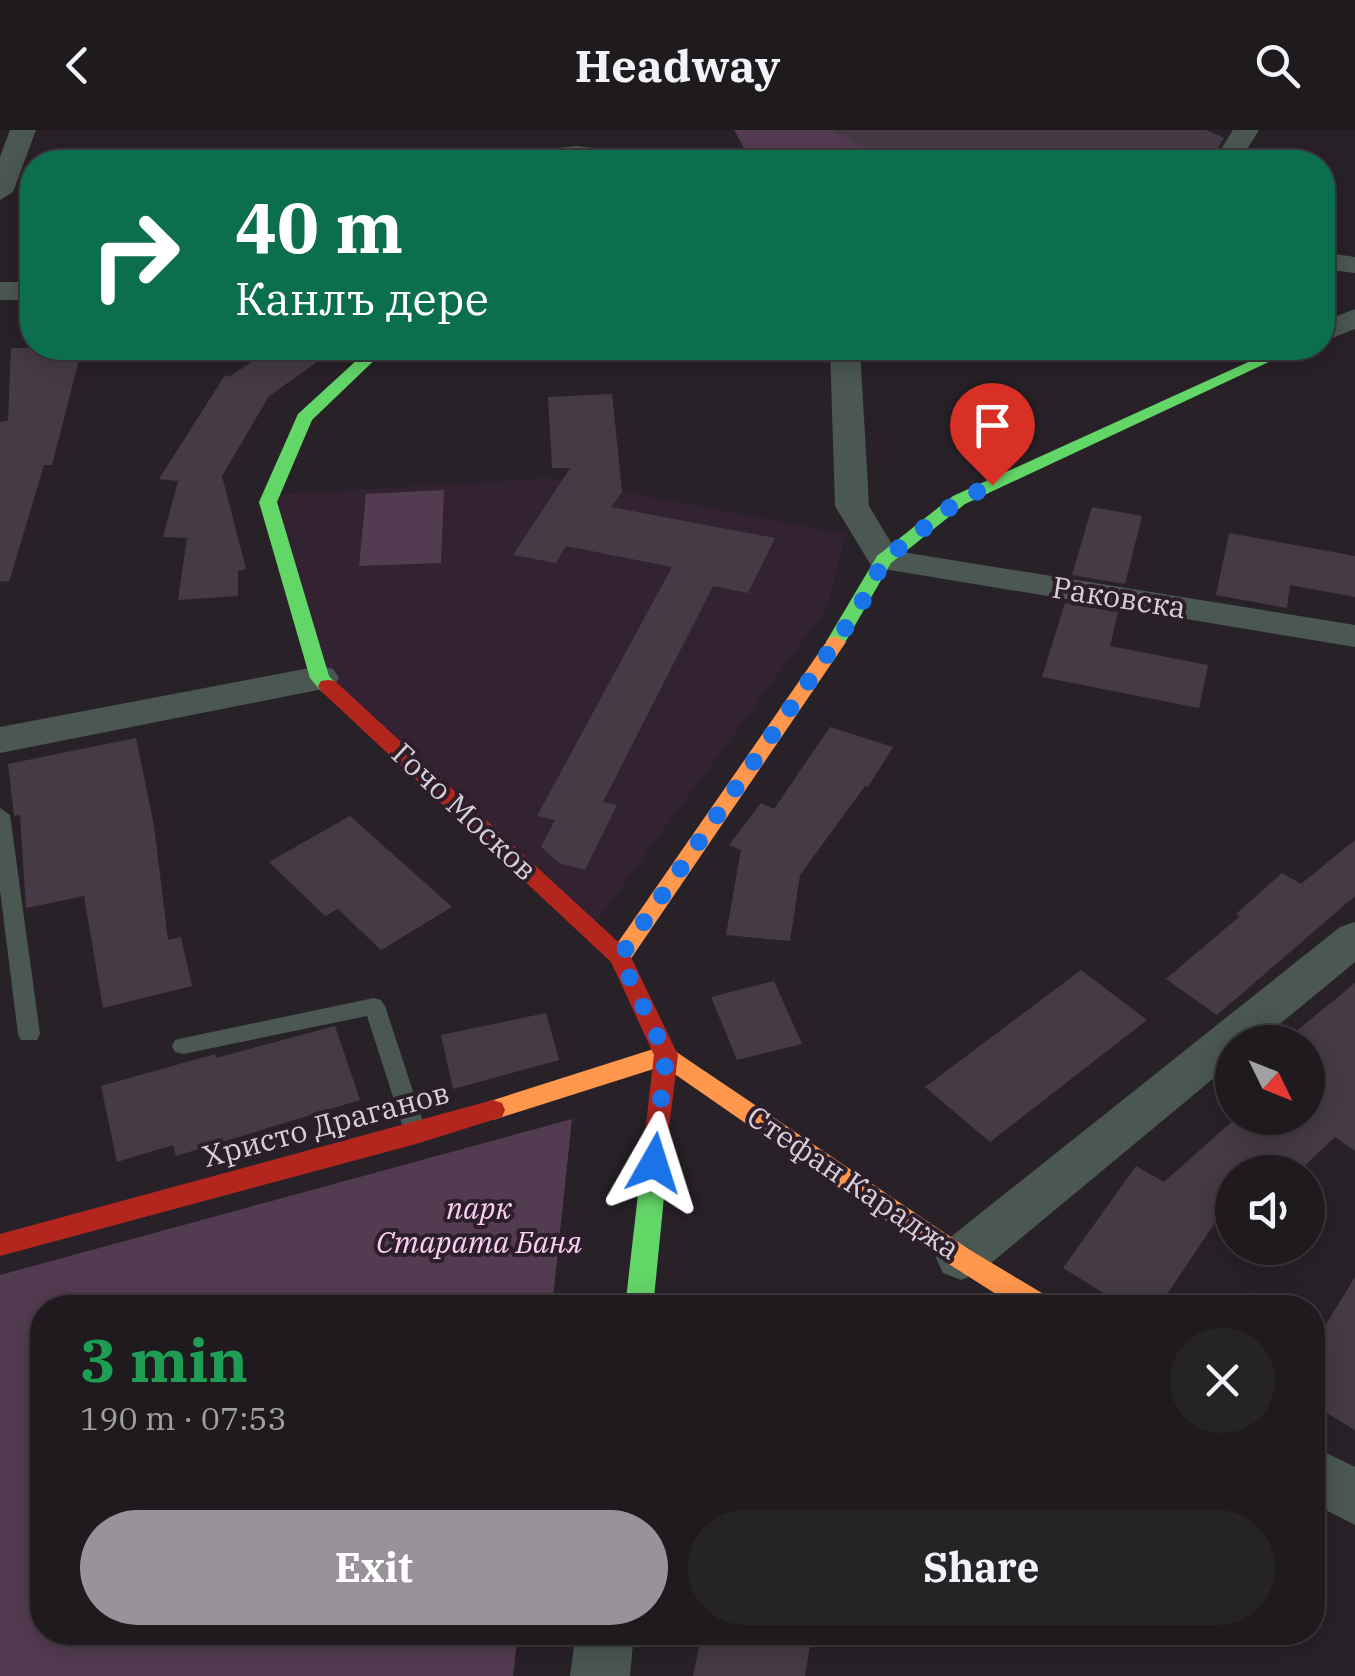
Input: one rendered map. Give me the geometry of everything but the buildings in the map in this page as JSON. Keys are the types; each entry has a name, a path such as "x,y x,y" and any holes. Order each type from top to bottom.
{"street":[{"path":"5,205 23,130"},
{"path":"0,740 320,678 268,502 304,418 366,360"},
{"path":"846,360 852,506 884,560"},
{"path":"620,957 859,608 884,560 959,500 1265,360"},
{"name":"Раковска","path":"884,560 1355,636"},
{"name":"Гочо Москов","path":"320,678 620,957 666,1055"},
{"path":"961,1258 1355,938"},
{"path":"640,1295 666,1055"},
{"name":"Стефан Караджа","path":"666,1055 1021,1295"},
{"name":"Христо Драганов","path":"0,1245 416,1134 666,1055"},
{"path":"1325,1480 1355,1498"},
{"path":"600,1676 604,1645"}],"lane":[{"path":"0,815 30,1034"},
{"path":"183,1046 374,1006 416,1134"}],"shaded area":[{"path":"549,478 846,534 827,608 592,927 316,678 272,495"}],"green space":[{"path":"734,130 891,130 856,142 871,150 735,150 744,148"},
{"path":"444,490 441,563 359,566 366,494"},
{"name":"парк Старата Баня","path":"572,1119 553,1295 30,1295 30,1645 517,1645 513,1676 0,1676 0,1275"}],"traffic: fast":[{"path":"328,686 320,678 268,502 304,418 366,360"},
{"path":"836,642 884,560 959,500 1265,360"},
{"path":"640,1295 653,1177"}],"traffic: slow":[{"path":"620,957 836,642"},
{"path":"493,1110 666,1055 1021,1295"}],"traffic: jam":[{"path":"328,686 620,957 666,1055 653,1177"},
{"path":"0,1245 493,1110"}],"route":[{"path":"654,1163 666,1055 620,957 859,608 884,560 959,500 992,485"}]}
